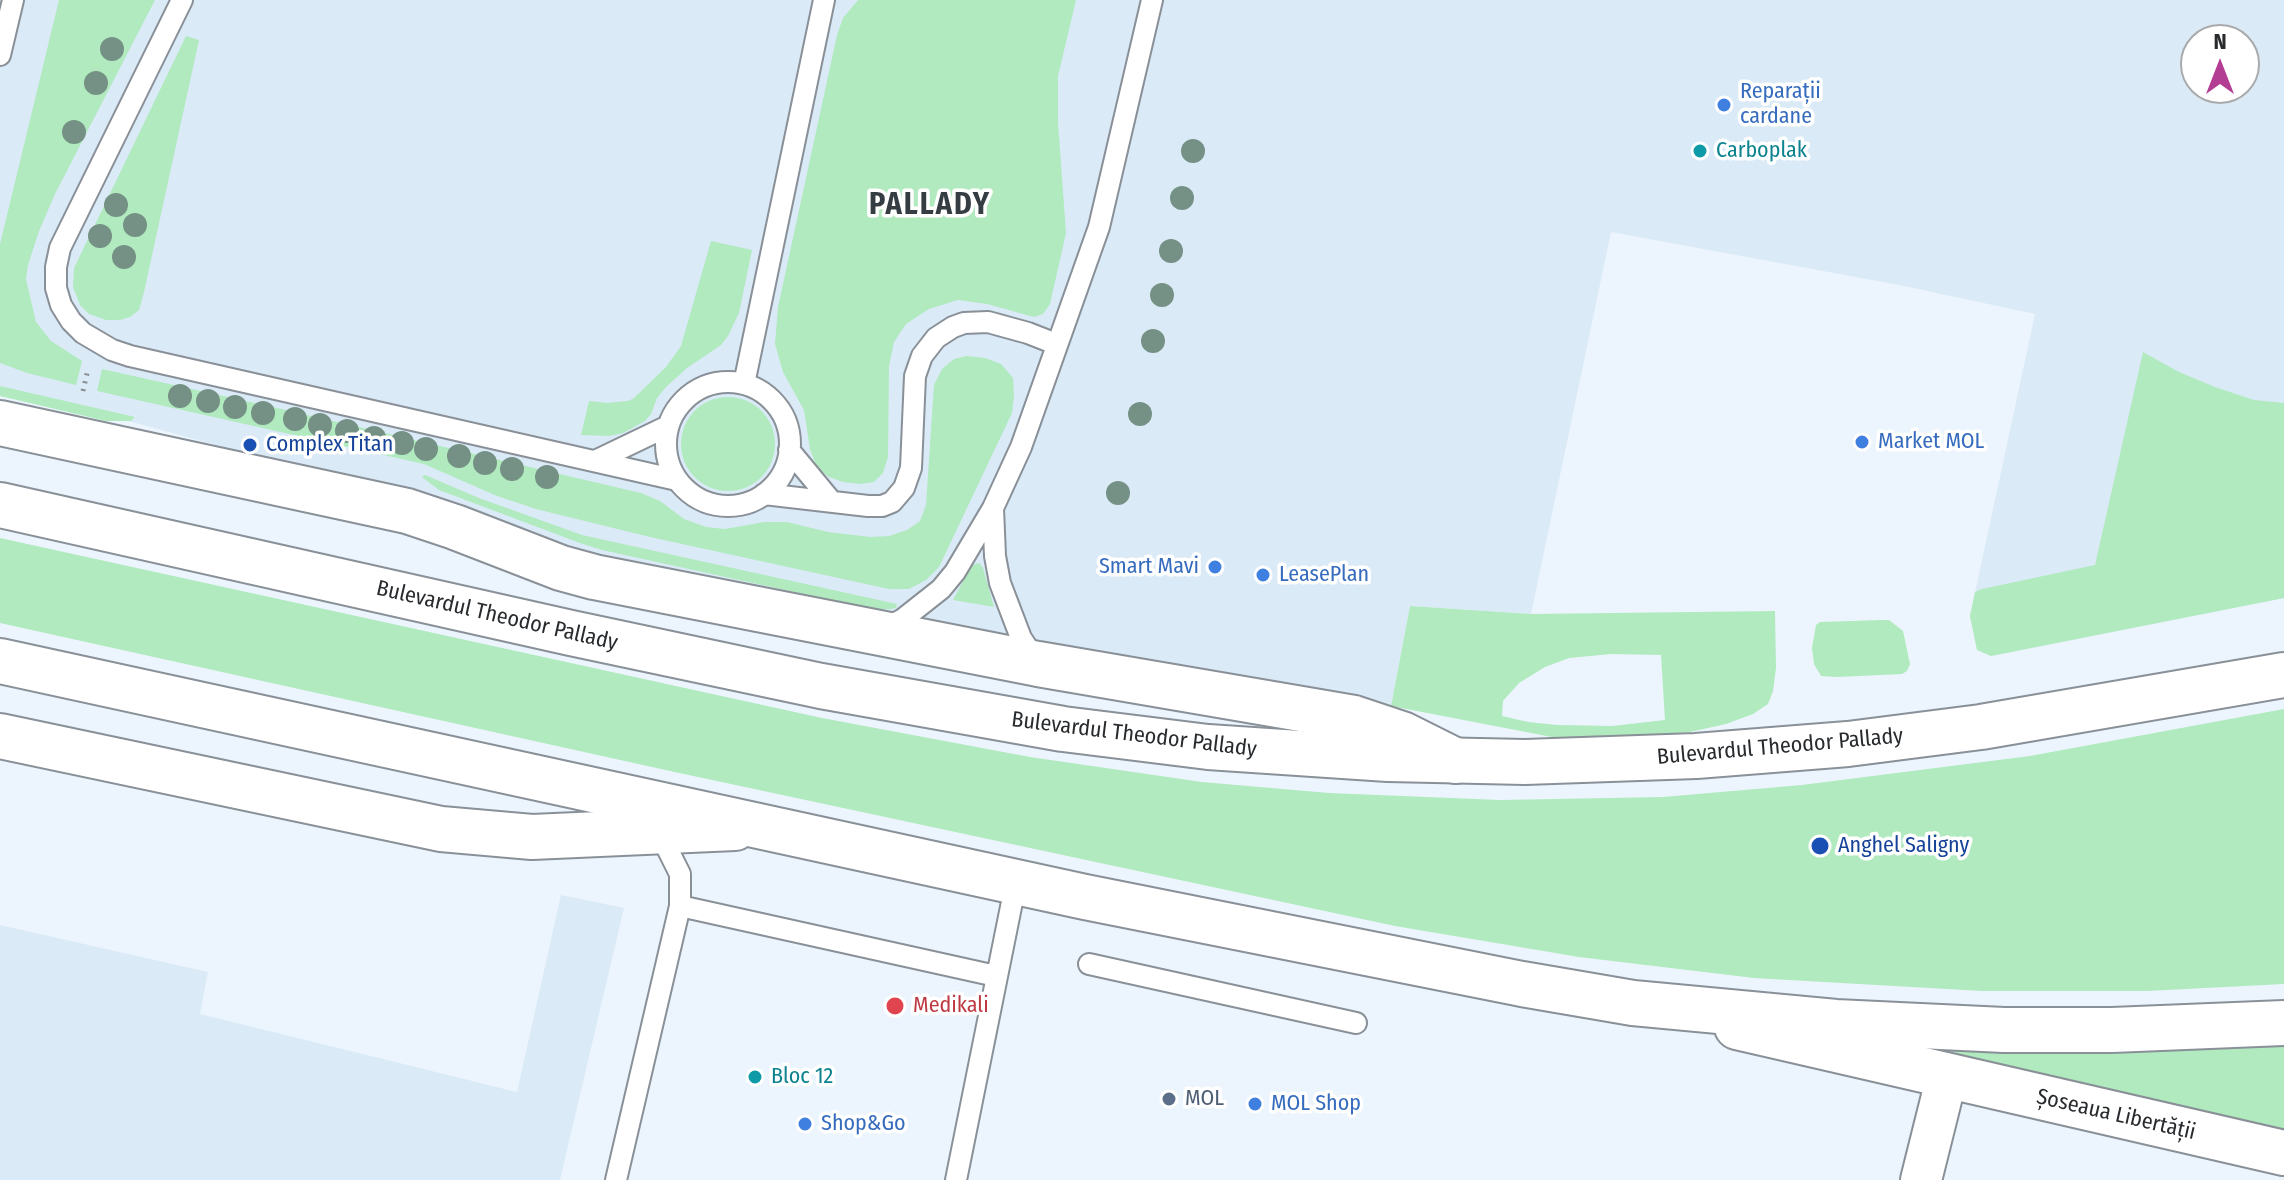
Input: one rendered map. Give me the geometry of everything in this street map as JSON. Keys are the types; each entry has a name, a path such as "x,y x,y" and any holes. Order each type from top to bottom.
{"main road":[{"path":"0,423 407,511 561,568 594,577 875,634 1354,718 1402,734 1456,761"},
{"name":"Bulevardul Theodor Pallady","path":"0,505 821,686 1077,731 1208,747 1456,761 1525,762 1696,756 1848,744 1981,727 2284,675"},
{"path":"0,661 1085,897 1493,979 1633,1003 1836,1022 2004,1030 2112,1030 2284,1023"},
{"path":"0,736 441,829 532,837 760,827"},
{"name":"Șoseaua Libertății","path":"1633,1003 2284,1153"}],"street":[{"path":"1921,1180 1947,1076"}],"lane":[{"path":"0,55 13,0"},
{"path":"182,0 60,248 56,288 61,305 71,321 94,341 130,356 677,480"},
{"path":"744,384 824,0"},
{"path":"875,634 903,619 941,589 955,572 993,508 1021,447 1099,227 1152,0"},
{"path":"764,494 882,506 899,496 904,488 911,468 915,376 929,346 944,332 964,323 988,322 1056,344"},
{"path":"725,381 744,384 760,391 779,409 789,433 785,467 777,482 747,503 727,506 708,503 691,494 677,480 665,444 668,426 676,409 689,394 706,385 725,381"},
{"path":"595,461 668,426"},
{"path":"789,450 832,502"},
{"path":"993,508 995,556 1000,583 1021,638 1038,664"},
{"path":"616,1180 680,906 680,874 666,846 652,832"},
{"path":"956,1180 1016,882"},
{"path":"680,906 996,976"},
{"path":"1089,964 1356,1023"}],"shaded area":[{"path":"0,0 2284,0 2284,598 1991,656 1977,650 1970,616 2035,314 1899,285 1611,232 1531,614 1410,606 1391,706 1236,682 629,564 538,539 421,501 0,386"},
{"path":"561,895 624,908 560,1180 0,1180 0,925 208,972 200,1014 517,1092"}],"green space":[{"path":"59,0 155,0 55,194 28,265 26,279 36,322 51,341 82,361 76,385 0,363 0,244"},
{"path":"858,0 1076,0 1058,76 1066,233 1050,304 1043,314 1034,317 987,304 958,300 929,309 906,324 894,342 889,366 888,457 883,473 874,482 860,484 829,477 817,468 810,449 804,410 783,372 775,344 778,307 837,35 843,18"},
{"path":"186,36 199,40 139,310 130,317 106,320 89,314 80,305 73,287 74,268"},
{"path":"711,241 752,250 739,313 728,336 721,345 666,387 645,421 623,433 581,435 589,401 607,403 634,398 666,367 681,346"},
{"path":"2143,352 2215,387 2254,400 2284,403 2284,598 1991,656 1977,650 1970,616 1975,592 2095,565"},
{"path":"967,356 1001,364 1013,378 1012,413 939,567 926,580 909,589 889,589 650,537 536,509 497,496 424,464 97,391 102,369 641,493 660,501 684,519 706,527 725,529 764,522 787,522 828,532 870,537 889,536 907,530 920,521 926,505 934,385 942,369 954,359"},
{"path":"0,386 135,417 131,421 106,421 0,396"},
{"path":"728,397 746,401 761,411 771,426 775,444 771,462 761,477 746,487 728,491 710,487 695,477 685,462 681,444 685,426 695,411 710,401"},
{"path":"425,475 582,535 897,604 896,608 872,609 602,550 439,490 422,477"},
{"path":"0,538 822,718 1030,757 1202,782 1329,793 1500,800 1663,797 1802,785 2030,756 2284,709 2284,984 2147,991 1982,991 1754,978 1579,957 1395,926 670,771 0,623"},
{"path":"979,563 994,607 953,600 972,565"},
{"path":"1410,606 1531,614 1775,611 1776,668 1768,704 1753,714 1726,724 1690,732 1612,738 1557,738 1391,706","holes":["1611,654 1661,655 1665,720 1612,726 1557,725 1502,716 1503,701 1519,683 1545,667 1569,658"]},
{"path":"1889,620 1903,631 1910,664 1907,671 1902,674 1821,676 1814,664 1812,648 1816,625 1820,622"},
{"path":"2284,1045 2284,1136 1899,1049 2128,1051"}],"place":[{"name":"Reparații cardane","path":"1724,105"},
{"name":"Carboplak","path":"1700,151"},
{"name":"Market MOL","path":"1862,442"},
{"name":"Complex Titan","path":"250,445"},
{"name":"Smart Mavi","path":"1215,567"},
{"name":"LeasePlan","path":"1263,575"},
{"name":"Anghel Saligny","path":"1820,846"},
{"name":"Medikali","path":"895,1006"},
{"name":"Bloc 12","path":"755,1077"},
{"name":"MOL","path":"1169,1099"},
{"name":"MOL Shop","path":"1255,1104"},
{"name":"Shop&Go","path":"805,1124"}],"district":[{"name":"PALLADY","path":"930,206"}]}
